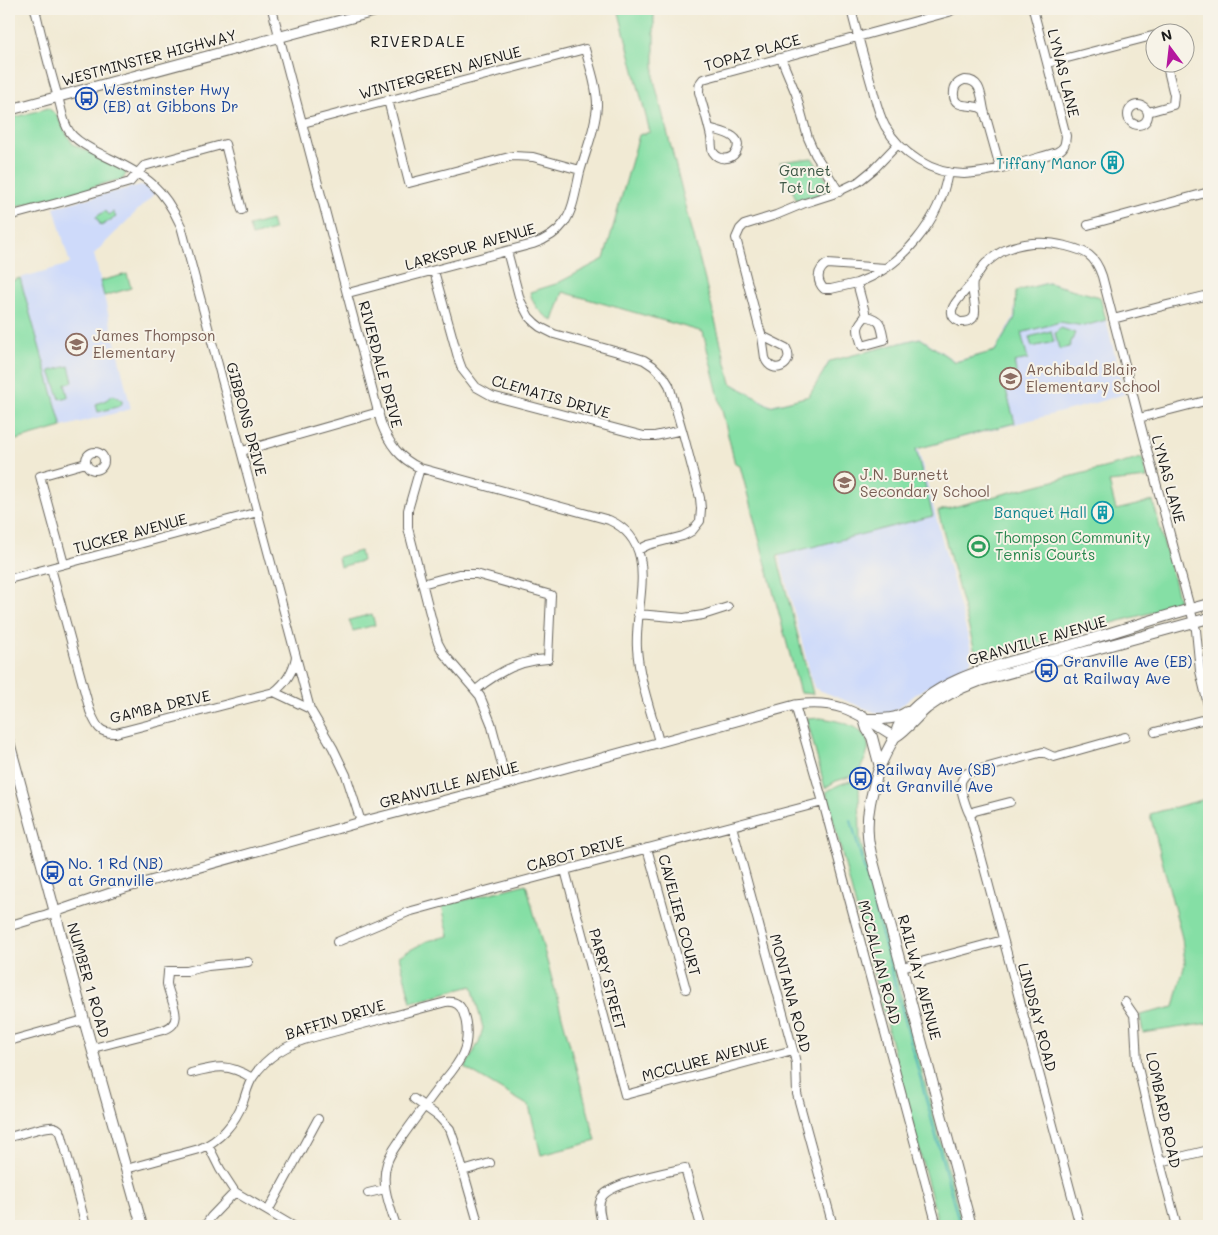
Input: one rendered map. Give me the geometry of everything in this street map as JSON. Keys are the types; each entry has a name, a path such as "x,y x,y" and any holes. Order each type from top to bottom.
{"main road":[{"name":"WESTMINSTER HIGHWAY","path":"9,110 383,9"},
{"name":"GRANVILLE AVENUE","path":"895,737 898,726 910,711 953,681 976,672 1209,604"},
{"name":"GRANVILLE AVENUE","path":"895,737 904,732 926,710 964,686 1209,618"},
{"path":"880,767 865,718 888,719 910,711"},
{"name":"RAILWAY AVENUE","path":"895,737 889,745 880,767 871,798 868,819 871,854 971,1226"},
{"name":"NUMBER 1 ROAD","path":"9,742 142,1226"}],"street":[{"name":"GIBBONS DRIVE","path":"35,9 65,124 72,136 150,181 163,195 181,226 310,709 333,748 346,775 361,822"},
{"name":"RIVERDALE DRIVE","path":"272,9 384,431 392,446 404,459 420,468 609,520 630,536 638,550 642,567 637,648 640,669 659,742"},
{"path":"851,9 885,126 898,144 916,159 933,168 948,172 973,173 1000,167 980,90 976,83 968,80 956,85 954,93 956,102 964,106 977,106 984,110"},
{"path":"924,19 927,9"},
{"name":"TOPAZ PLACE","path":"709,128 699,88 700,82 703,79 924,19 954,9"},
{"name":"LYNAS LANE","path":"1000,167 1057,152 1065,145 1066,136 1033,9"},
{"path":"1048,63 1146,37"},
{"name":"WINTERGREEN AVENUE","path":"303,123 585,49"},
{"name":"LARKSPUR AVENUE","path":"348,293 540,242 560,228 565,222 572,206 580,170 595,120 595,89 585,49"},
{"path":"780,58 796,94 808,138 815,154 839,192"},
{"path":"1148,112 1173,105 1174,95 1168,72"},
{"path":"388,100 409,183 513,156 533,157 580,170"},
{"path":"709,128 733,136 737,143 735,154 728,158 722,158 713,152 709,128"},
{"path":"9,216 130,182 144,166 224,144 242,210"},
{"path":"762,336 736,238 740,229 748,223 839,192 858,182 874,169 898,144"},
{"path":"885,268 827,264 821,269 818,279 824,289 831,289 857,283 872,277 885,268 915,242 928,224 942,196 948,172"},
{"path":"1088,225 1209,192"},
{"name":"LYNAS LANE","path":"973,282 984,265 1004,250 1040,242 1077,250 1094,258 1099,266 1196,633 1200,671 1209,709"},
{"path":"507,251 520,300 529,317 535,323 554,334 644,360 653,366 669,385 700,498 700,521 688,533 648,545 638,550"},
{"name":"CLEMATIS DRIVE","path":"434,271 458,361 466,375 481,391 492,396 644,436 654,436 682,430"},
{"path":"973,282 974,316 970,321 960,322 954,319 953,308 973,282"},
{"path":"857,283 866,316"},
{"path":"1113,319 1209,295"},
{"path":"1139,418 1209,400"},
{"path":"242,451 378,412"},
{"path":"64,564 40,476 86,463"},
{"path":"420,468 408,510 409,536 438,643 449,661 480,696 487,713 508,784"},
{"name":"TUCKER AVENUE","path":"9,579 258,512"},
{"name":"GAMBA DRIVE","path":"51,568 90,711 94,722 102,731 116,733 274,692"},
{"path":"422,584 459,574 476,574 551,595 548,659 514,666 496,674 476,690"},
{"path":"638,614 684,618 703,615 728,607"},
{"path":"296,654 295,664 288,679 274,692 310,709"},
{"name":"GRANVILLE AVENUE","path":"9,926 125,888 795,705 820,703 846,708 895,737"},
{"name":"MCCALLAN ROAD","path":"795,705 938,1226"},
{"path":"1155,732 1209,718"},
{"name":"LINDSAY ROAD","path":"1080,1226 960,783 967,773 1043,752 1054,757 1125,737"},
{"name":"CABOT DRIVE","path":"338,942 408,912 823,802"},
{"path":"970,815 975,811 1010,802"},
{"name":"MONTANA ROAD","path":"732,826 793,1050 796,1063 797,1094 833,1226"},
{"name":"CAVELIER COURT","path":"647,848 686,989"},
{"name":"PARRY STREET","path":"565,870 625,1095"},
{"path":"902,967 1003,940"},
{"path":"93,1048 172,1026 176,1016 167,982 168,972 248,962"},
{"name":"BAFFIN DRIVE","path":"126,1169 199,1149 224,1133 237,1116 252,1078 282,1049 303,1040 446,1002 455,1002 461,1007 464,1015 466,1045 458,1062 424,1106"},
{"name":"LOMBARD ROAD","path":"1125,1002 1134,1014 1137,1063 1160,1162 1178,1226"},
{"path":"9,1041 84,1020"},
{"name":"MCCLURE AVENUE","path":"625,1095 793,1050"},
{"path":"191,1073 225,1066 242,1071 252,1078"},
{"path":"414,1098 439,1117 450,1129 478,1226"},
{"path":"396,1226 385,1189 384,1173 387,1160 424,1106"},
{"path":"268,1211 318,1119"},
{"path":"9,1137 50,1127 59,1130 86,1226"},
{"path":"208,1145 220,1169 235,1192 293,1226"},
{"path":"1160,1162 1209,1150"},
{"path":"463,1171 490,1163"},
{"path":"603,1226 600,1204 602,1197 608,1191 619,1185 685,1168 701,1226"},
{"path":"368,1193 385,1189"},
{"path":"205,1226 235,1192"}],"shaded area":[{"name":"James Thompson Elementary","path":"141,185 155,193 94,254 131,409 62,427 20,278 70,264 54,207"},
{"name":"J.N. Burnett Secondary School","path":"1048,282 1100,297 1125,394 918,449 973,656 968,667 920,691 887,717 814,688 734,384 770,405 809,396 829,361 920,337 955,361 994,351 1014,317 1016,291"}],"green space":[{"path":"618,9 654,9 654,80 731,383 770,406 809,396 830,361 920,338 955,362 995,351 1015,318 1016,291 1048,283 1100,297 1106,320 1084,326 1060,322 1021,333 1028,359 1014,362 1017,375 1003,379 1015,423 916,449 933,516 777,556 813,694 800,693 740,466 735,464 703,332 563,292 553,321 538,309 533,302 530,292 556,284 604,259 639,135 650,132"},
{"path":"48,108 57,115 73,144 124,170 126,174 119,181 92,187 88,191 78,191 63,195 55,200 49,198 14,207 9,211 9,119"},
{"name":"Garnet Tot Lot","path":"812,158 828,182 829,190 797,201 780,162"},
{"path":"105,211 108,215 113,212 116,217 101,226 96,217"},
{"path":"271,220 274,230 252,236 249,226"},
{"path":"127,274 131,288 104,296 100,281"},
{"path":"20,278 62,427 9,442 9,282"},
{"path":"1061,328 1075,333 1069,347 1059,349 1055,333"},
{"path":"1051,331 1054,342 1032,347 1029,337"},
{"path":"69,366 73,382 65,384 68,397 60,399 50,371"},
{"path":"113,395 122,400 120,406 98,412 96,404"},
{"path":"1142,458 1147,478 1109,482 1116,510 1153,501 1180,605 977,659 938,511"},
{"path":"360,551 362,561 340,567 338,557"},
{"path":"372,614 375,625 353,631 349,620"},
{"path":"820,718 852,726 865,736 868,743 868,751 858,774 836,781 825,788 807,719"},
{"path":"859,780 860,840 963,1226 939,1226 826,792 850,781"},
{"path":"1209,798 1209,1023 1143,1033 1140,1015 1174,1007 1185,963 1182,938 1150,814"},
{"path":"526,884 596,1141 541,1155 529,1106 465,1068 479,1042 483,1028 472,986 411,1002 399,956 427,941 449,936 442,906"}],"waterway":[{"path":"851,820 960,1226"}],"place":[{"name":"Westminster Hwy (EB) at Gibbons Dr","path":"87,98"},
{"name":"Tiffany Manor","path":"1113,163"},
{"name":"James Thompson Elementary","path":"77,344"},
{"name":"Archibald Blair Elementary School","path":"1010,378"},
{"name":"J.N. Burnett Secondary School","path":"844,483"},
{"name":"Banquet Hall","path":"1103,512"},
{"name":"Thompson Community Tennis Courts","path":"979,546"},
{"name":"Granville Ave (EB) at Railway Ave","path":"1047,670"},
{"name":"Railway Ave (SB) at Granville Ave","path":"860,778"},
{"name":"No. 1 Rd (NB) at Granville","path":"52,872"}],"district":[{"name":"RIVERDALE","path":"418,40"}]}
